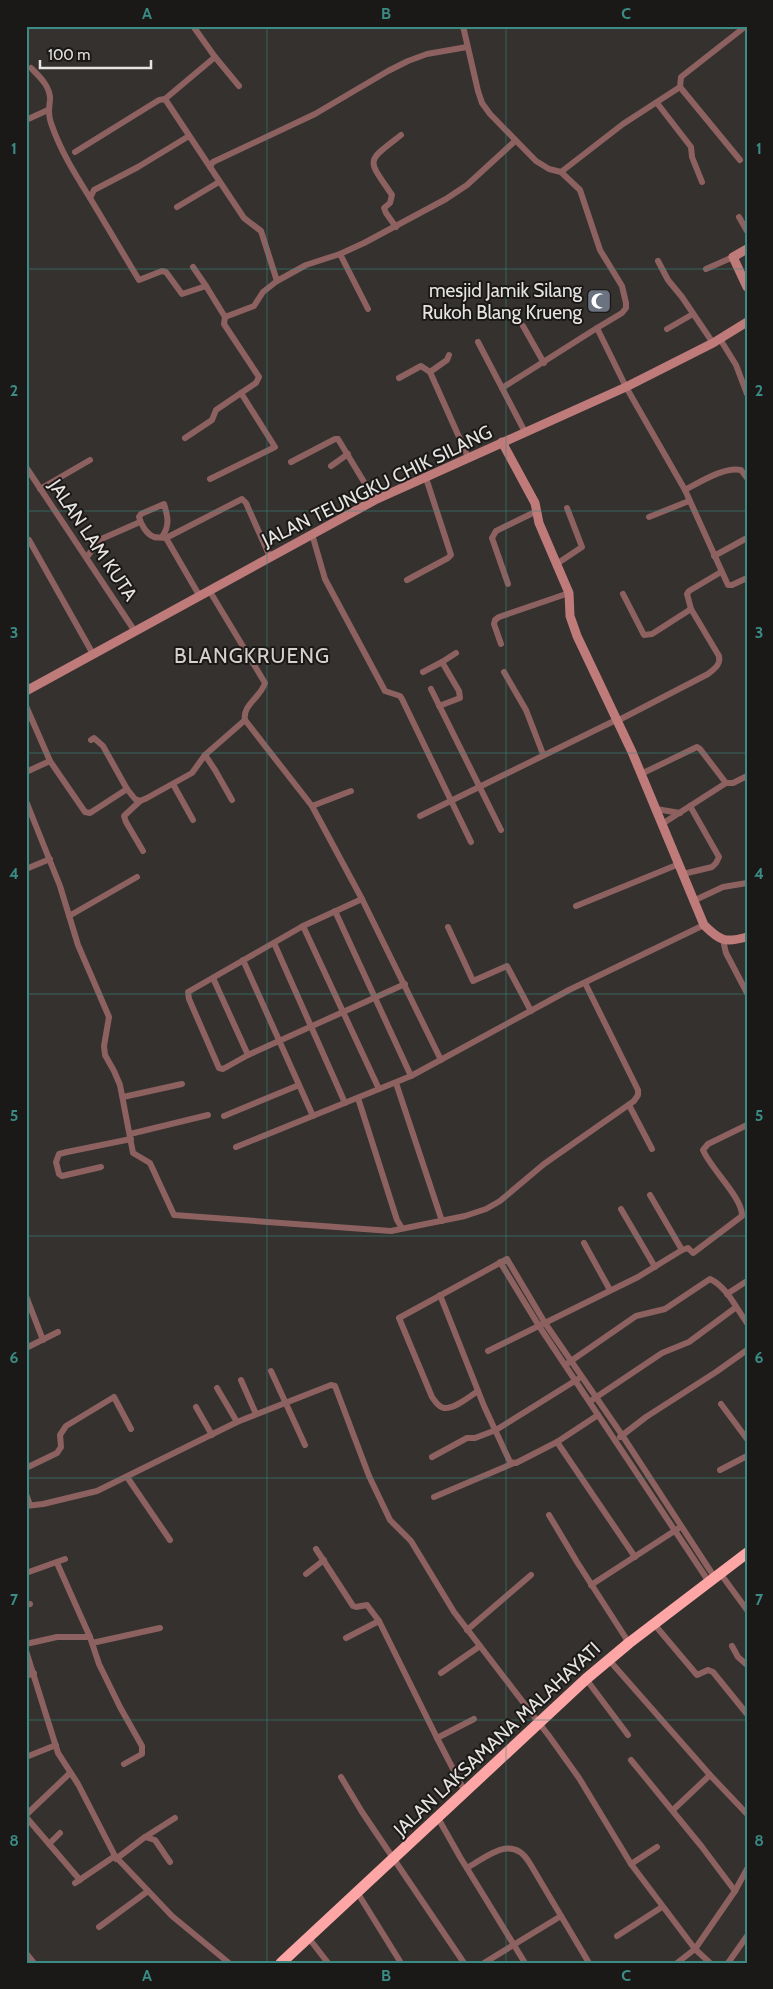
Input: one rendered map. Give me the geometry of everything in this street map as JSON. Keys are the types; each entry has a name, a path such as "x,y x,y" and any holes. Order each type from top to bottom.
{"highway":[{"name":"JALAN LAKSAMANA MALAHAYATI","path":"281,1963 586,1679 629,1642 747,1553"}],"street":[{"path":"193,26 214,56 239,86"},
{"path":"463,26 482,103 515,140 542,165 561,172 580,190 600,250 622,286 626,303 626,308 622,313 502,388"},
{"path":"740,160 680,87 681,77 745,29"},
{"path":"210,167 213,162 314,114 408,61 427,54 467,47"},
{"path":"75,152 159,100 165,99 214,56"},
{"path":"31,68 43,81 49,94 48,110 50,122 66,159 139,280 162,271 182,294 206,286"},
{"path":"561,172 623,124 680,87"},
{"path":"165,99 244,218 261,231 277,281"},
{"path":"657,103 691,147 692,157 702,182"},
{"path":"26,120 48,110"},
{"path":"396,227 384,208 390,203 392,195 374,167 373,160 376,155 401,135"},
{"path":"90,198 94,190 138,167 189,136"},
{"path":"225,317 254,306 263,292 277,281 306,266 340,254 396,227 467,185 515,140"},
{"path":"176,207 219,182"},
{"path":"739,217 747,231"},
{"path":"706,269 747,249"},
{"path":"340,254 368,309"},
{"path":"733,257 747,287"},
{"path":"658,261 668,280 682,297 692,314 736,365 747,394"},
{"path":"184,438 212,420 216,410 256,383 259,377 224,324 225,317 193,267"},
{"path":"667,329 692,314"},
{"name":"JALAN TEUNGKU CHIK SILANG","path":"26,691 134,630 375,500 626,387 716,341 747,322"},
{"path":"523,326 544,363"},
{"path":"596,328 626,387 684,490 729,586 747,578"},
{"path":"478,342 525,432"},
{"path":"430,372 447,360 449,355"},
{"path":"399,378 421,366 430,372 468,457"},
{"path":"210,479 275,447 241,394"},
{"path":"291,462 335,439 340,441 375,500"},
{"path":"502,442 532,494 539,523 558,563 569,593 570,616 577,636 656,808 704,925 723,940 747,937"},
{"path":"331,466 348,454"},
{"path":"40,490 90,460"},
{"name":"JALAN LAM KUTA","path":"26,467 134,630"},
{"path":"684,490 736,469 741,470 747,478"},
{"path":"407,580 451,555 426,478"},
{"path":"199,595 164,538 168,526 168,518 164,504 141,514 139,517 143,528 153,536 164,538 242,498 270,557"},
{"path":"649,518 689,501"},
{"path":"558,563 582,547 567,508"},
{"path":"508,584 492,541 494,534 536,511"},
{"path":"87,557 99,540 140,522"},
{"path":"312,534 325,578 343,614 385,691 400,696 402,699 471,842"},
{"path":"714,556 747,538"},
{"path":"29,540 93,654"},
{"path":"420,816 708,674 720,663 718,654 691,609 687,596 688,592 721,572"},
{"path":"208,590 265,683 261,692 245,710 245,720 312,806 362,899 441,1060"},
{"path":"501,644 494,624 495,620 499,617 569,593"},
{"path":"623,594 644,635 652,634 691,609"},
{"path":"424,672 456,653"},
{"path":"439,706 460,698 442,662"},
{"path":"504,672 526,710 544,754"},
{"path":"431,689 501,830"},
{"path":"26,706 50,761 84,812 90,813 127,789"},
{"path":"143,851 124,816 140,801 173,784 196,769 205,754 245,720"},
{"path":"91,740 94,738 103,746 127,789 140,801"},
{"path":"641,774 698,748 726,783"},
{"path":"205,754 232,800"},
{"path":"26,772 50,761"},
{"path":"662,824 726,783 747,776"},
{"path":"173,784 193,820"},
{"path":"312,806 351,791"},
{"path":"26,801 50,859 78,945 110,1018 104,1046 105,1055 114,1070 122,1097 134,1154 148,1161 152,1166 174,1215 387,1231 442,1221 486,1208 500,1200 544,1164 629,1105 638,1095 638,1090 585,983"},
{"path":"682,874 712,867 718,857 690,806"},
{"path":"656,808 680,812"},
{"path":"26,869 50,859"},
{"path":"576,906 679,864"},
{"path":"69,916 137,877"},
{"path":"693,901 723,887 747,883"},
{"path":"362,899 303,926 190,990 188,994 219,1068 223,1069 280,1040 345,1013 405,984"},
{"path":"335,911 411,1076"},
{"path":"236,1147 411,1076 530,1011 704,925"},
{"path":"303,926 379,1089"},
{"path":"448,927 473,981 506,966 530,1011"},
{"path":"723,940 726,953 747,993"},
{"path":"274,943 345,1103"},
{"path":"243,960 313,1116"},
{"path":"213,978 248,1055"},
{"path":"396,1083 442,1221"},
{"path":"122,1097 182,1084"},
{"path":"224,1116 299,1085"},
{"path":"358,1098 397,1220 402,1228"},
{"path":"629,1105 652,1148"},
{"path":"100,1167 62,1176 56,1162 59,1154 130,1137 208,1115"},
{"path":"747,1125 708,1144 704,1150 728,1185 741,1209 742,1216 747,1222"},
{"path":"650,1194 682,1250"},
{"path":"621,1209 655,1267"},
{"path":"488,1351 655,1267 682,1250 688,1248 693,1253 742,1216"},
{"path":"584,1242 610,1290"},
{"path":"478,1390 447,1408 437,1404 399,1322 399,1318 500,1262 592,1399 622,1435 679,1528"},
{"path":"568,1363 636,1316 665,1309 710,1279 718,1284 727,1294 747,1323"},
{"path":"727,1294 747,1281"},
{"path":"440,1295 506,1457 510,1462 514,1463"},
{"path":"26,1296 43,1340"},
{"path":"592,1399 662,1353 689,1342 735,1308"},
{"path":"26,1348 58,1332"},
{"path":"616,1440 646,1417 747,1350"},
{"path":"271,1371 305,1445"},
{"path":"432,1456 467,1438 475,1438 496,1430 578,1378"},
{"path":"241,1380 256,1414"},
{"path":"26,1494 28,1506 97,1491 237,1422 331,1385 336,1387 369,1476 390,1520 411,1541 468,1630 579,1778 632,1864 662,1907 695,1948 710,1963"},
{"path":"217,1388 237,1422"},
{"path":"26,1468 57,1454 62,1447 60,1435 66,1426 114,1397 131,1429"},
{"path":"592,1399 598,1415 715,1578 747,1610"},
{"path":"721,1404 747,1439"},
{"path":"196,1407 212,1434"},
{"path":"434,1496 514,1463 558,1442 598,1415"},
{"path":"558,1442 635,1557"},
{"path":"720,1470 747,1456"},
{"path":"127,1477 170,1540"},
{"path":"549,1515 591,1585 629,1642"},
{"path":"591,1585 679,1528"},
{"path":"316,1549 353,1606 367,1605 379,1621 436,1738 465,1792"},
{"path":"26,1573 65,1559"},
{"path":"306,1574 324,1560"},
{"path":"57,1563 91,1640 99,1664 142,1746 142,1754 124,1764"},
{"path":"468,1630 531,1575"},
{"path":"346,1638 379,1621"},
{"path":"654,1624 697,1675 708,1670 713,1672 747,1714"},
{"path":"26,1644 57,1637 91,1640 160,1628"},
{"path":"441,1673 480,1646"},
{"path":"732,1646 738,1657 747,1664"},
{"path":"26,1651 56,1745 115,1858 172,1916 228,1963"},
{"path":"609,1660 710,1775 747,1814"},
{"path":"26,1676 34,1673"},
{"path":"586,1679 628,1735"},
{"path":"436,1738 474,1719"},
{"path":"26,1757 56,1745"},
{"path":"631,1760 673,1810 735,1891"},
{"path":"70,1773 26,1816 77,1881 175,1818"},
{"path":"673,1810 710,1775"},
{"path":"341,1777 393,1859 464,1963"},
{"path":"438,1818 526,1963"},
{"path":"48,1844 60,1833"},
{"path":"145,1837 155,1840 170,1862"},
{"path":"632,1864 657,1847"},
{"path":"467,1868 502,1848 515,1848 526,1856 589,1963"},
{"path":"678,1963 695,1948 735,1891 747,1869"},
{"path":"99,1927 148,1891"},
{"path":"357,1892 401,1963"},
{"path":"617,1936 662,1907"},
{"path":"484,1963 561,1916"},
{"path":"728,1963 747,1936"},
{"path":"308,1937 328,1963"},
{"path":"26,1953 34,1963"}],"place":[{"name":"mesjid Jamik Silang Rukoh Blang Krueng","path":"599,301"}],"district":[{"name":"BLANGKRUENG","path":"252,655"}]}
